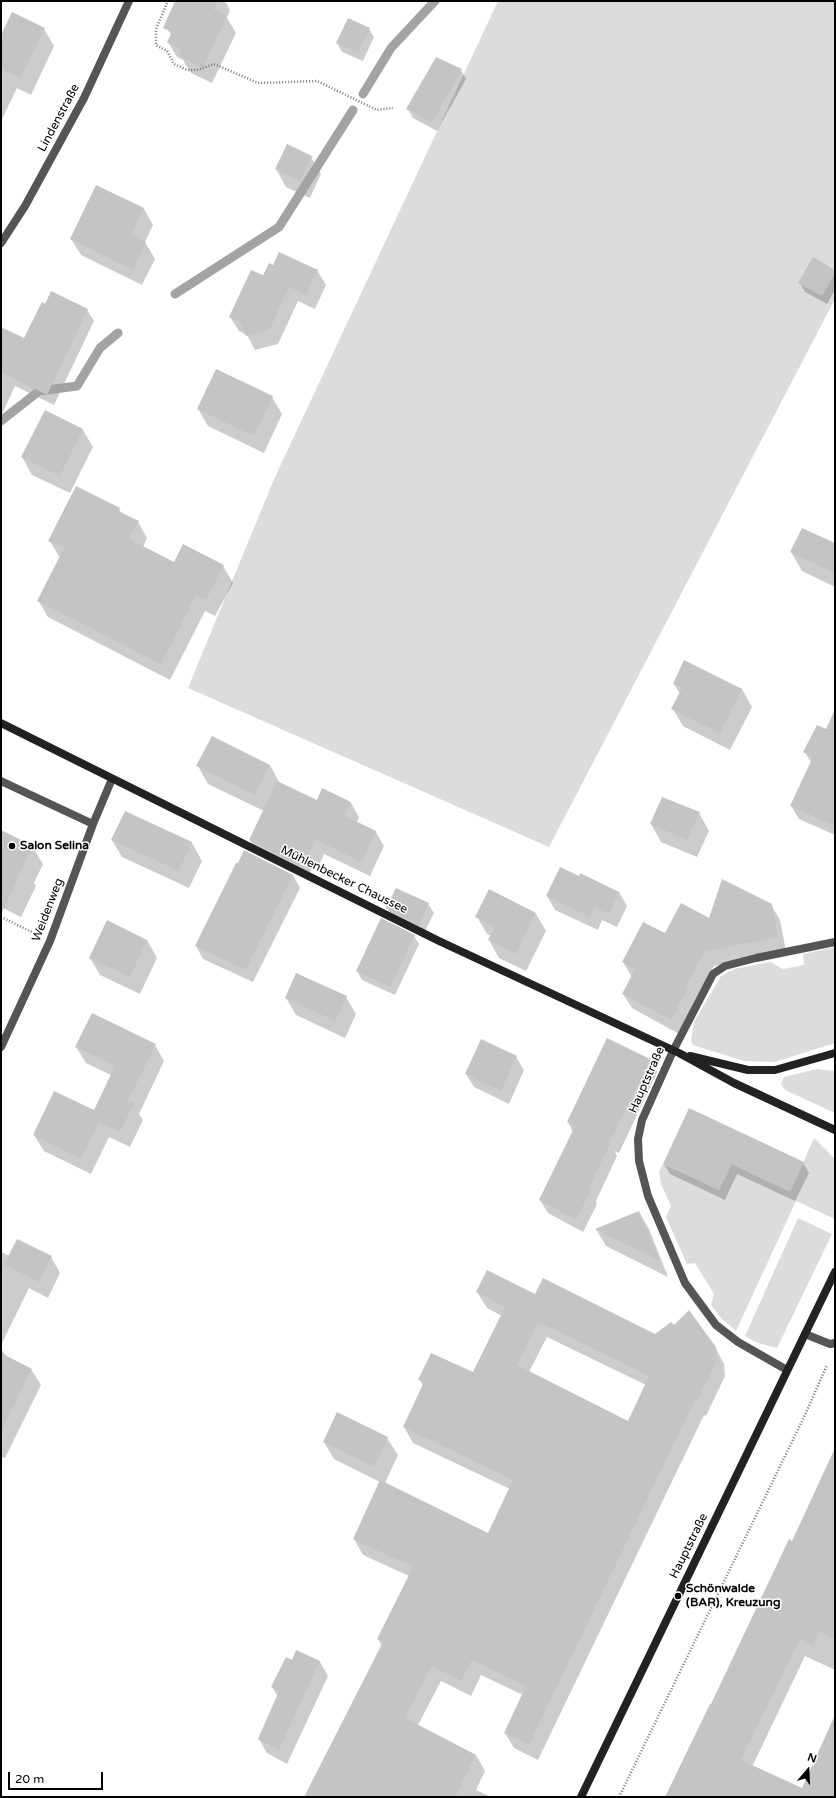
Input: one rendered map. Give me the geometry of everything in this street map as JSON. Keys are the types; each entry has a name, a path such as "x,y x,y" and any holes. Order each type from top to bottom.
{"main road":[{"name":"Mühlenbecker Chaussee","path":"1,723 446,944 676,1052 734,1083 835,1130"},
{"name":"Mühlenbecker Chaussee","path":"676,1052 748,1070 774,1070 835,1054"},
{"name":"Hauptstraße","path":"581,1797 835,1272"}],"street":[{"name":"Lindenstraße","path":"1,243 25,206 84,98 129,1"},
{"name":"Weidenweg","path":"1,1047 50,941 92,824 112,779"},
{"path":"1,781 92,824"},
{"name":"Hauptstraße","path":"787,1370 738,1342 716,1325 685,1283 648,1196 639,1160 638,1139 642,1120 713,974 725,966 756,958 835,942"},
{"path":"805,1334 830,1344 835,1343"}],"path":[{"path":"167,3 156,29 156,45 166,51 174,64 187,70 197,70 214,64 258,83 317,81 377,110 393,108"},
{"path":"1,917 50,941"},
{"path":"620,1797 805,1415 826,1365"}],"shaded area":[{"path":"498,1 835,1 835,299 549,847 188,688 275,477"},
{"path":"835,947 835,1043 774,1062 744,1061 693,1045 691,1040 694,1022 721,976 734,969 770,962 783,969 804,965 803,954"},
{"path":"817,1069 835,1071 835,1113 785,1090 781,1084 784,1077"},
{"path":"814,1138 835,1159 835,1219 796,1201 736,1331 722,1319 711,1305 714,1294 695,1263 687,1264 666,1217 671,1206 661,1184 659,1172 663,1164 719,1190 732,1164 790,1192"},
{"path":"798,1218 832,1234 777,1348 758,1343 745,1336"}],"building":[{"path":"175,1 218,1 214,10 227,16 203,68 181,57 179,48 167,42 172,32 163,28"},
{"path":"12,12 45,28 20,78 1,69 1,35"},
{"path":"348,18 370,28 358,53 336,43"},
{"path":"436,57 462,69 432,123 406,109"},
{"path":"287,144 312,156 300,181 275,169"},
{"path":"96,185 144,208 131,235 146,242 133,270 70,239"},
{"path":"279,252 318,270 306,295 289,287 270,329 246,336 240,322 229,317 251,270 263,275 269,263 273,265"},
{"path":"813,257 835,270 835,273 822,296 798,283"},
{"path":"51,291 88,309 47,395 1,372 1,327 24,338 42,302 45,304"},
{"path":"216,369 273,396 254,436 197,409"},
{"path":"45,410 83,429 60,476 21,457"},
{"path":"76,486 120,508 118,511 139,521 129,539 174,562 183,544 224,565 206,600 196,595 161,664 37,601 64,548 48,541"},
{"path":"802,528 835,543 835,574 790,552"},
{"path":"684,660 742,689 720,733 671,709 682,688 673,684"},
{"path":"835,709 835,826 790,806 813,757 803,752 817,725 826,729"},
{"path":"212,736 270,765 255,795 196,766"},
{"path":"277,781 317,800 322,788 351,802 345,816 376,831 362,862 316,840 308,856 304,853 298,865 249,840"},
{"path":"662,797 700,812 687,840 650,824"},
{"path":"125,811 192,842 179,871 111,840"},
{"path":"1,830 33,846 1,914"},
{"path":"244,850 293,875 246,970 195,946 236,863 238,863"},
{"path":"560,867 579,876 580,873 619,892 609,914 594,907 590,917 546,896"},
{"path":"722,879 772,904 778,937 705,951 686,986 688,987 671,1020 622,994 635,969 622,962 643,922 665,933 681,903 709,918"},
{"path":"396,888 429,903 419,925 386,908"},
{"path":"489,889 536,913 516,954 488,940 495,927 475,917"},
{"path":"381,918 415,935 390,987 356,971"},
{"path":"107,920 147,940 130,977 89,958"},
{"path":"296,973 347,996 335,1021 285,998"},
{"path":"92,1013 156,1044 128,1101 134,1103 120,1132 99,1122 81,1159 33,1135 54,1091 94,1110 115,1066 75,1047"},
{"path":"607,1038 650,1059 611,1140 609,1140 611,1145 610,1144 588,1190 591,1190 576,1220 539,1200 575,1126 567,1122"},
{"path":"481,1039 517,1056 501,1091 465,1074"},
{"path":"689,1108 804,1162 790,1192 732,1164 719,1190 663,1164"},
{"path":"639,1211 660,1261 595,1229"},
{"path":"17,1239 52,1256 39,1282 4,1265"},
{"path":"487,1270 535,1294 543,1278 655,1334 671,1322 674,1325 689,1310 716,1347 717,1360 697,1401 695,1400 529,1745 504,1733 526,1686 472,1660 461,1681 432,1666 405,1718 476,1755 455,1797 304,1797 383,1642 377,1639 413,1567 353,1539 380,1480 488,1533 513,1480 403,1427 424,1382 418,1380 431,1353 473,1372 505,1307 476,1292","holes":["538,1322 649,1376 628,1421 517,1365"]},
{"path":"1,1353 32,1369 1,1432"},
{"path":"337,1412 388,1437 374,1467 323,1442"},
{"path":"835,1448 835,1639 819,1632 813,1645 800,1639 741,1760 802,1788 835,1715 835,1797 665,1797 789,1539 792,1541"},
{"path":"296,1650 320,1661 279,1750 258,1739 279,1691 271,1687 286,1657 292,1660"}],"waterway":[{"path":"363,94 391,48 435,1"},
{"path":"175,294 279,227 353,110"},
{"path":"1,421 39,391 77,386 100,348 118,333"}],"place":[{"name":"Salon Selina","path":"12,846"},
{"name":"Schönwalde (BAR), Kreuzung","path":"678,1596"}]}
